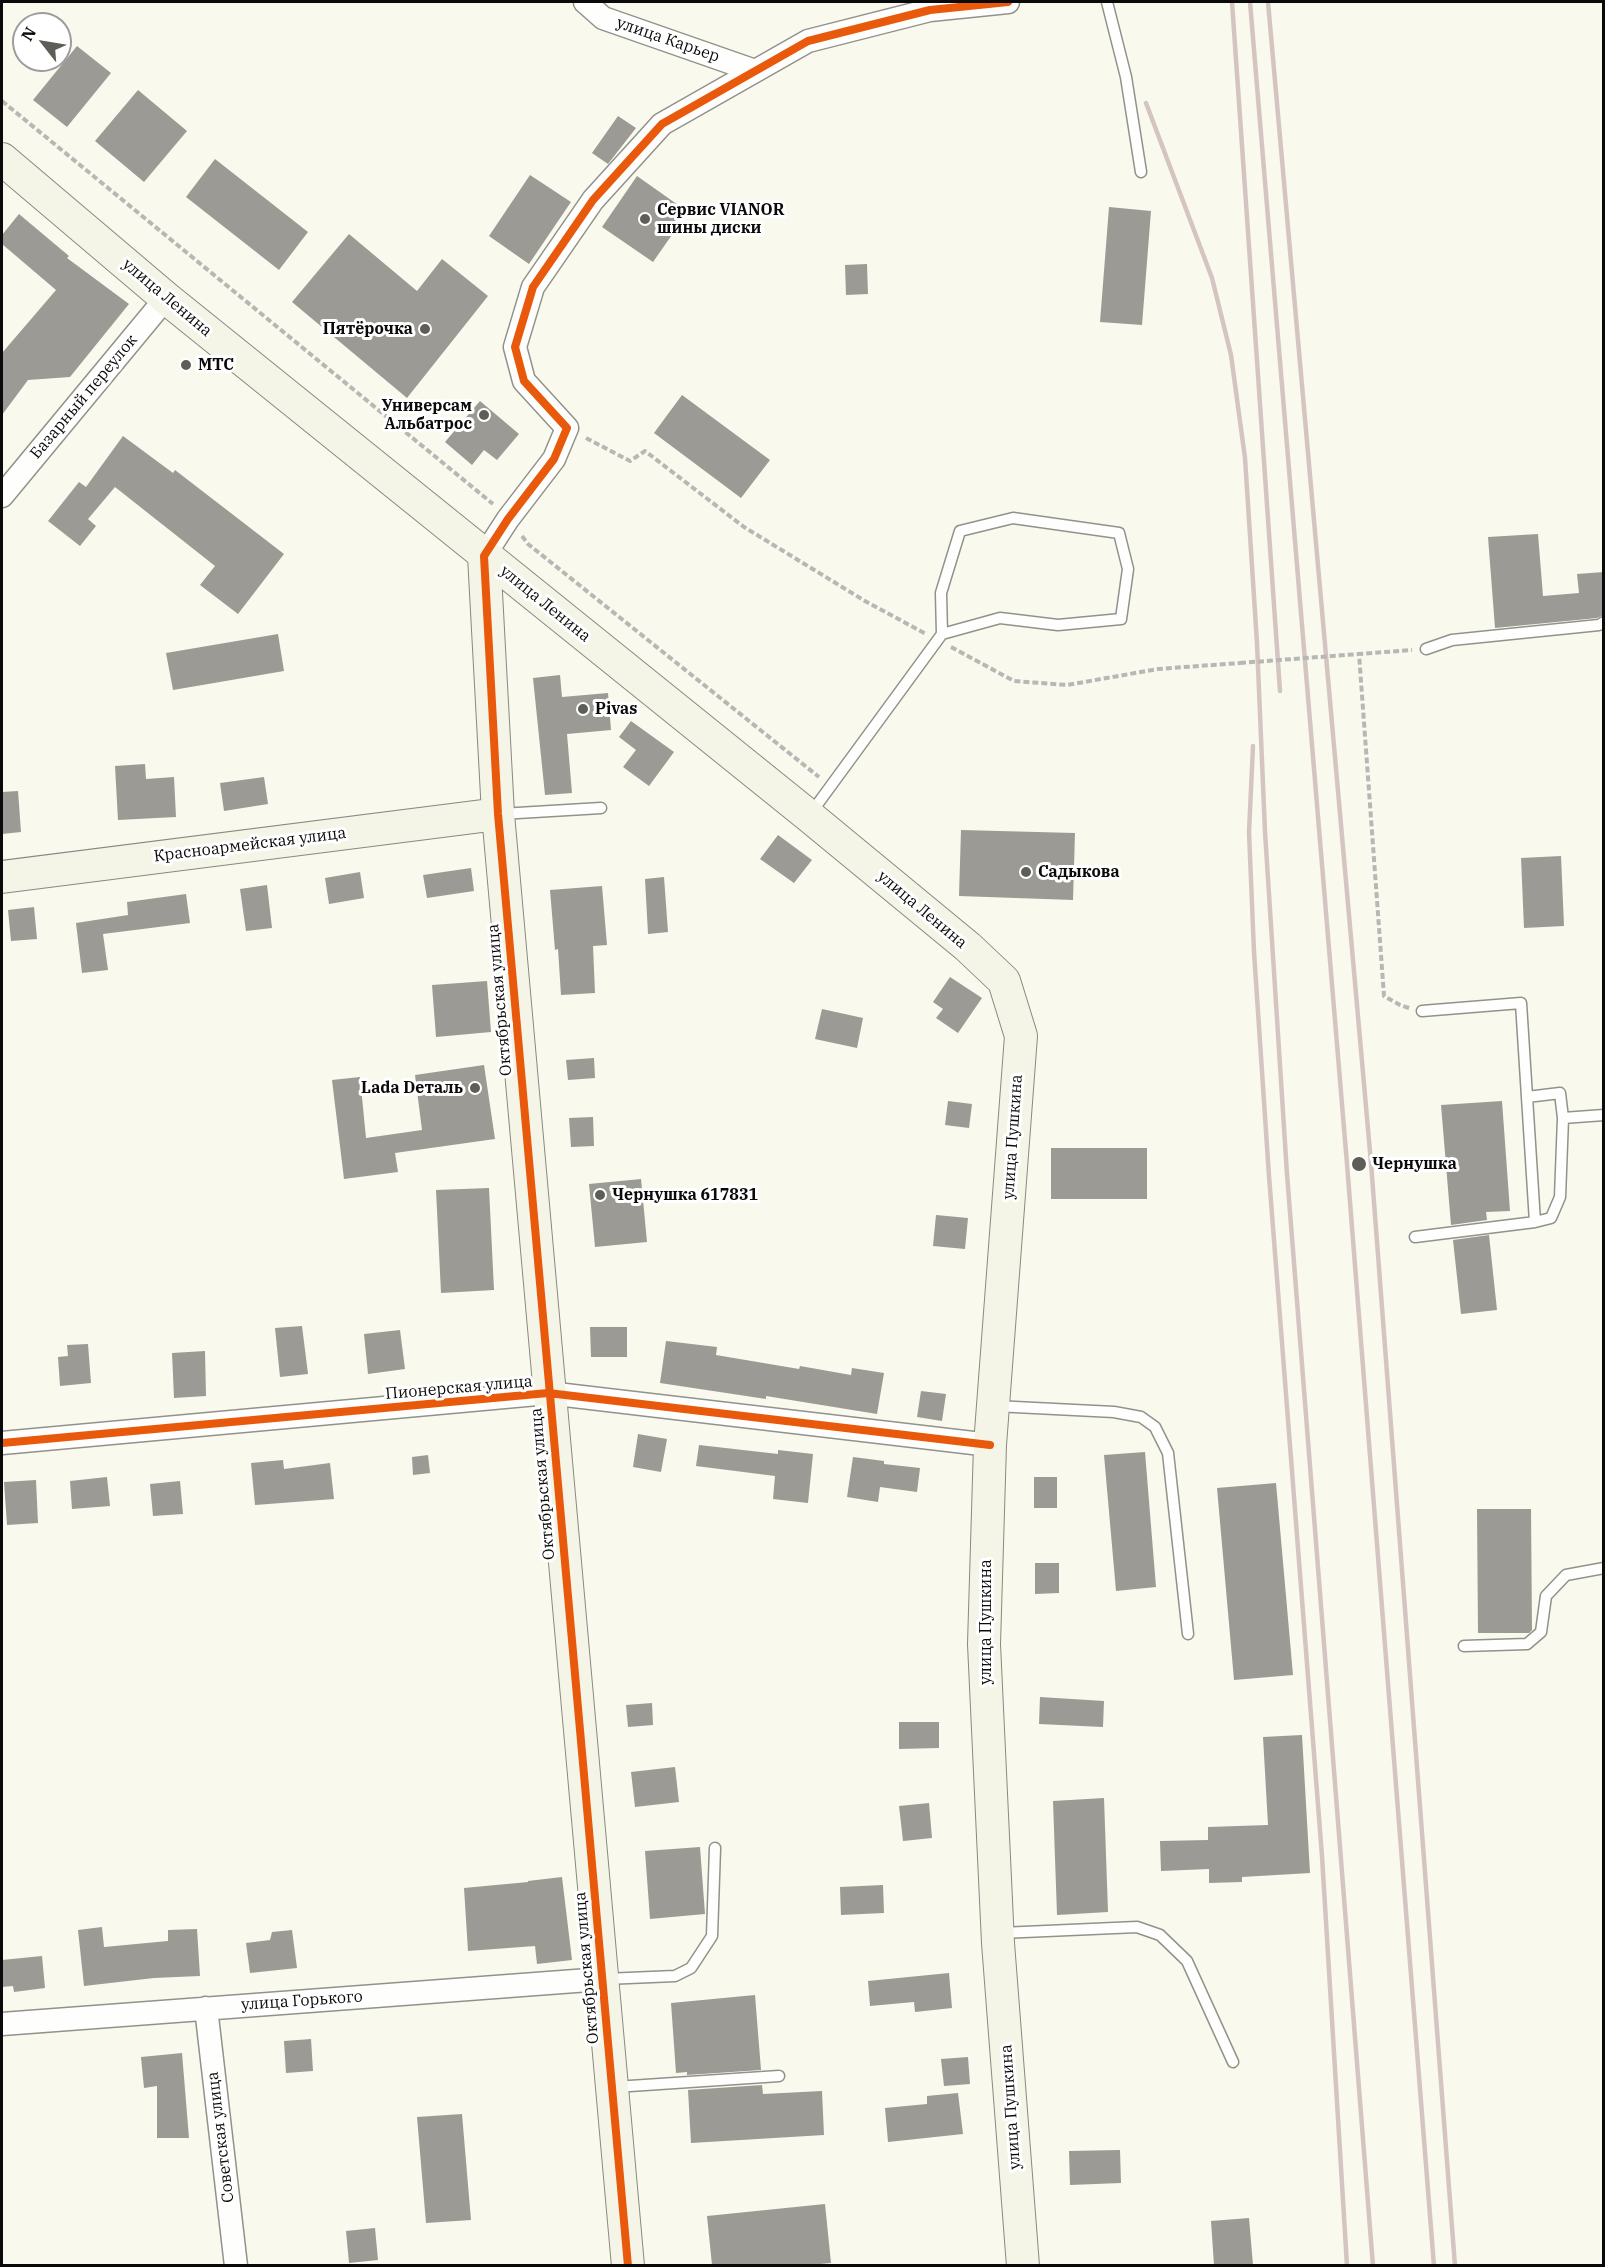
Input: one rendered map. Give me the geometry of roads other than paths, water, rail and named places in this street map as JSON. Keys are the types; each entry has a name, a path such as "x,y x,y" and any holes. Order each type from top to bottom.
{"main road":[{"name":"улица Ленина","path":"2,159 166,298 968,947 1004,981"},
{"name":"Октябрьская улица","path":"484,556 498,814 548,1393 628,2265"},
{"name":"Красноармейская улица","path":"2,877 498,814"},
{"name":"улица Пушкина","path":"1004,981 1021,1036 990,1445 984,1644 998,1933 1023,2265"}],"street":[{"name":"улица Карьер","path":"585,2 603,18 755,71"},
{"path":"484,556 508,519 554,459 567,428 524,381 515,347 533,287 593,200 662,124 808,41 932,6 1008,2"},
{"name":"Базарный переулок","path":"2,496 166,298"},
{"name":"Пионерская улица","path":"2,1443 548,1393 990,1445"},
{"name":"улица Горького","path":"2,2024 602,1979"},
{"name":"Советская улица","path":"206,2008 236,2265"}],"lane":[{"path":"1107,2 1126,77 1141,172"},
{"path":"808,816 940,637 941,593 960,531 1013,518 1119,533 1128,569 1121,619 1058,625 1000,618 940,637"},
{"path":"1426,649 1452,640 1599,625 1604,622"},
{"path":"498,814 601,808"},
{"path":"1422,1011 1521,1003 1535,1222"},
{"path":"1415,1237 1551,1218 1560,1197 1563,1118 1560,1093 1527,1097"},
{"path":"1563,1118 1604,1115"},
{"path":"993,1405 1114,1412 1140,1417 1155,1427 1168,1453 1188,1634"},
{"path":"1464,1647 1527,1644 1541,1632 1546,1596 1566,1575 1604,1568"},
{"path":"602,1979 675,1976 691,1968 712,1936 715,1848"},
{"path":"998,1933 1137,1927 1160,1935 1187,1961 1233,2062"},
{"path":"612,2087 779,2076"}],"railway":[{"path":"1232,2 1280,691"},
{"path":"1250,2 1347,1164 1434,2266"},
{"path":"1268,2 1371,1163 1455,2266"},
{"path":"1146,103 1212,278 1231,355 1245,458 1257,643 1265,832 1287,1174 1373,2266"},
{"path":"1253,746 1249,832 1254,952 1269,1176 1322,1856 1347,2266"}],"place":[{"name":"Сервис VIANOR шины диски","path":"645,219"},
{"name":"Пятёрочка","path":"425,329"},
{"name":"МТС","path":"186,365"},
{"name":"Универсам Альбатрос","path":"484,415"},
{"name":"Pivas","path":"583,709"},
{"name":"Садыкова","path":"1026,872"},
{"name":"Lada Dеталь","path":"475,1088"},
{"name":"Чернушка","path":"1359,1164"},
{"name":"Чернушка 617831","path":"600,1195"}]}
